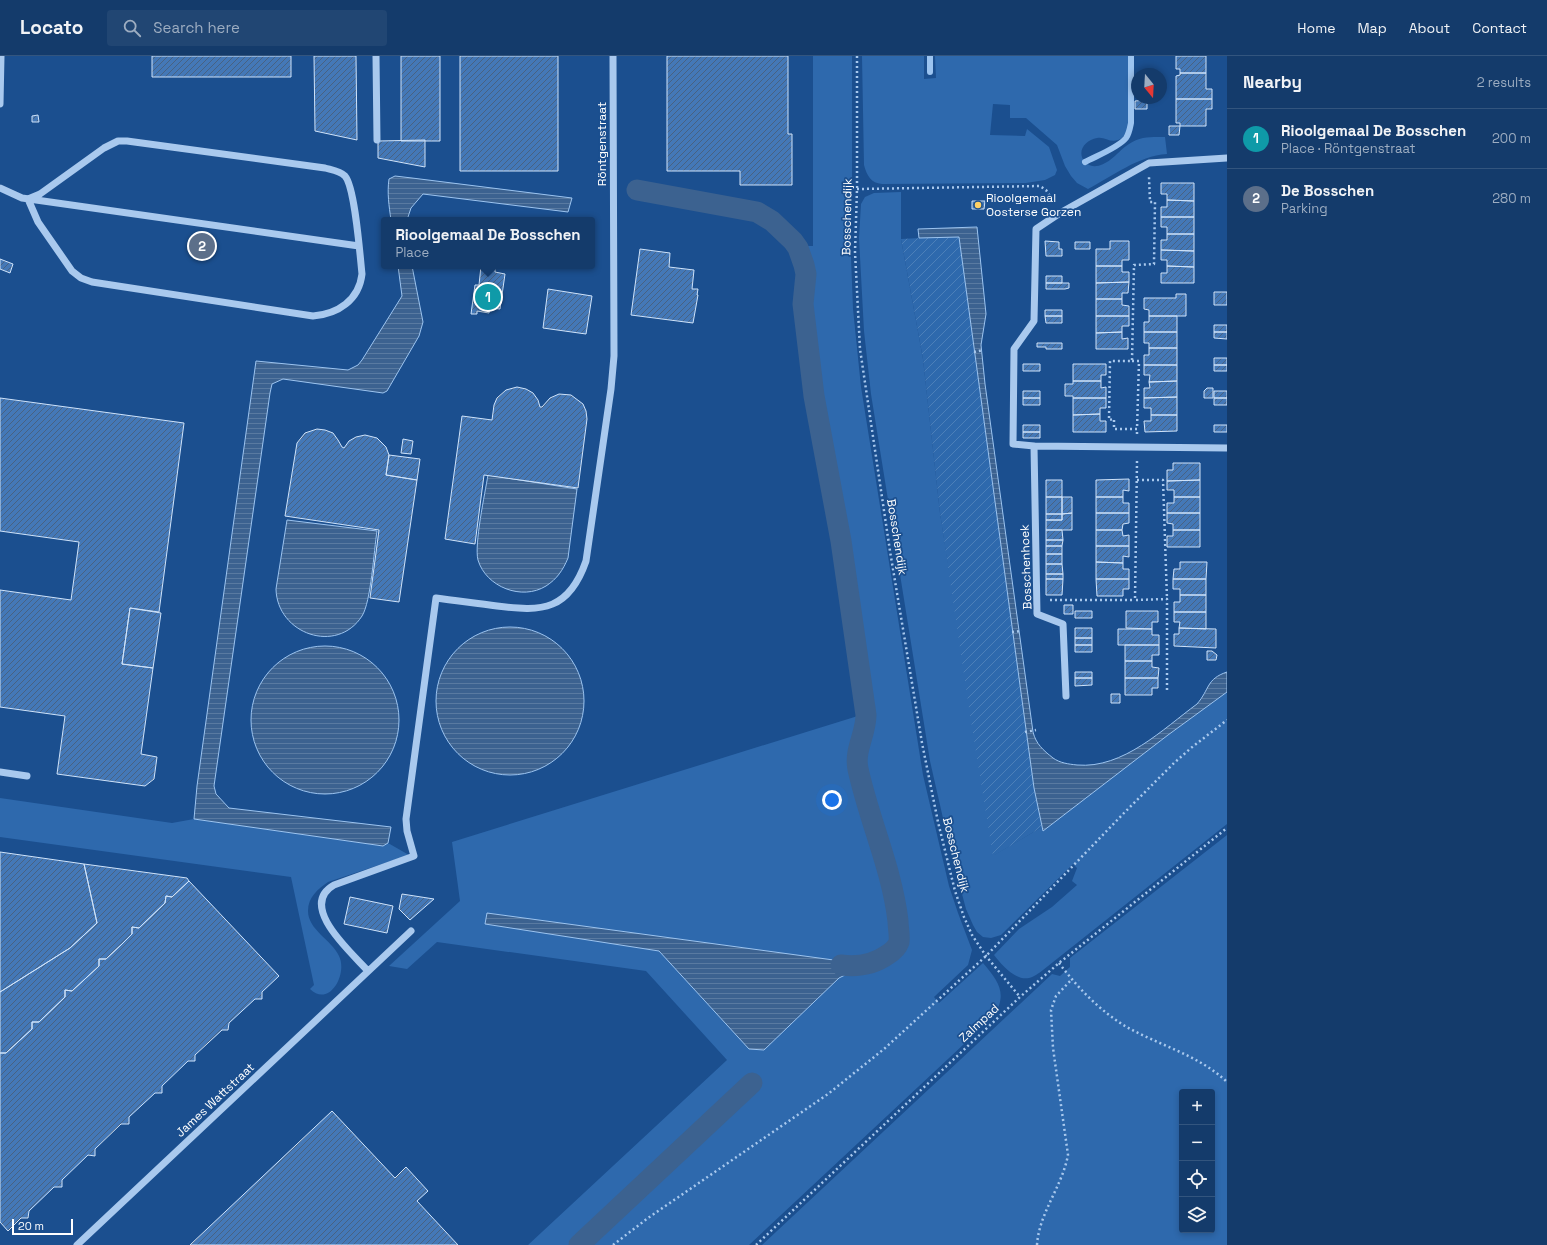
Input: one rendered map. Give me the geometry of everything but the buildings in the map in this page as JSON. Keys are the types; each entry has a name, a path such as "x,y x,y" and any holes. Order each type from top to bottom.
{"street":[{"path":"0,104 2,56"},
{"path":"376,56 377,140"},
{"name":"Röntgenstraat","path":"368,971 334,934 322,910 322,899 326,890 345,880 414,856 407,832 406,820 436,598 516,608 538,609 556,602 571,591 582,572 588,552 613,370 613,56"},
{"path":"128,140 325,168 341,172 350,184 359,246 362,274 361,283 350,301 332,313 323,315 298,314 92,282 81,278 72,270 38,222 28,199 40,194 104,148 118,141 128,140"},
{"path":"1227,158 1149,163 1060,213 1036,229 1034,321 1014,349 1013,444 1034,446 1227,448"},
{"path":"0,188 22,198 28,199 359,246"},
{"name":"Bosschenhoek","path":"1034,446 1037,614 1063,624 1066,696"},
{"path":"0,772 27,776"},
{"name":"James Wattstraat","path":"77,1245 411,931"}],"path":[{"name":"Bosschendijk","path":"857,56 857,189 855,252 863,371 919,727 933,802 955,890 968,926 986,956 1020,997"},
{"path":"1132,361 1134,265 1154,264 1155,202 1150,202 1149,163"},
{"path":"857,189 1040,186 1046,190 1060,213"},
{"path":"974,352 983,350"},
{"path":"1136,600 1139,361 1110,361 1109,420 1114,419 1114,429 1137,429"},
{"path":"1137,480 1163,480 1167,599 1167,690"},
{"path":"1037,600 1167,599"},
{"path":"1012,632 1022,631"},
{"path":"613,1245 648,1218 828,1094 884,1049 986,956 1174,763 1227,720"},
{"path":"1025,732 1036,730"},
{"name":"Zalmpad","path":"756,1245 1020,997 1059,963 1227,828"},
{"path":"1059,963 1099,1007 1112,1017 1126,1026 1197,1061 1227,1082"},
{"path":"1037,1245 1040,1226 1065,1169 1068,1155 1053,1048 1051,1010 1056,996 1072,979"}],"shaded area":[{"path":"813,56 852,56 852,189 850,232 853,309 861,387 923,775 949,886 972,950 968,965 934,997 939,1003 983,963 997,982 1001,994 1000,1001 994,1016 749,1245 528,1245 727,1060 646,971 437,942 407,969 389,966 460,901 452,842 861,715 853,746 851,769 855,794 892,912 895,931 893,945 884,955 870,960 841,961 488,913 485,924 659,951 749,1049 842,976 875,968 886,963 898,953 904,941 902,912 863,766 871,719 846,531 828,427 812,319 810,294 811,274 805,246 813,246"},
{"path":"862,56 924,56 924,79 936,78 935,56 1129,56 1129,123 1127,130 1123,137 1115,141 1100,138 1089,141 1083,147 1081,154 1082,158 1091,166 1098,166 1110,160 1133,141 1151,137 1165,137 1167,154 1146,158 1126,167 1088,189 1077,183 1071,176 1065,166 1057,145 1026,118 1010,118 1010,105 993,104 990,135 1025,136 1027,129 1049,147 1057,170 1055,175 1045,180 1026,183 878,183 870,178 864,165"},
{"path":"395,176 572,198 568,212 423,194 411,208 408,217 391,217 388,200 389,179"},
{"path":"901,192 901,239 923,359 940,513 994,855 1042,827 1044,830 1227,692 1227,824 1043,970 1035,976 1029,978 1019,977 1009,971 994,955 1019,929 1052,907 1077,885 1072,881 1077,868 1073,864 1001,935 991,938 983,937 977,932 966,909 950,849 930,761 871,394 864,331 859,238 861,204 865,197 874,193"},
{"path":"977,227 986,314 981,345 985,384 1033,732 1036,740 1049,755 1064,763 1094,765 1110,761 1142,745 1170,725 1197,704 1215,678 1227,672 1227,692 1168,735 1043,831 1034,788 959,237 919,238 918,229"},
{"path":"959,236 1034,788 1042,827 993,856 940,513 923,359 901,239"},
{"path":"398,269 413,269 423,322 419,336 387,391 383,393 283,379 272,384 214,786 216,794 229,808 391,827 388,843 383,846 194,819 197,786 256,361 348,370 358,365 362,360 402,296"},
{"path":"488,475 577,489 568,558 559,574 546,586 537,590 526,592 506,589 489,578 482,569 478,560 477,543"},
{"path":"287,520 377,531 372,575 365,609 362,616 351,628 338,635 324,636 310,634 297,628 286,618 279,605 276,589"},
{"path":"503,627 517,627 532,630 545,635 563,648 576,666 579,673 583,687 583,715 579,729 576,736 563,754 545,767 538,770 517,775 503,775 488,772 475,767 457,754 444,736 441,729 436,708 436,694 439,679 444,666 457,648 475,635 482,632"},
{"path":"332,646 347,649 360,654 378,667 391,685 394,692 398,705 398,735 394,748 391,755 378,773 360,786 353,789 340,793 318,794 303,791 290,786 272,773 259,755 256,748 252,735 251,713 254,698 259,685 272,667 290,654 297,651 310,647"},
{"path":"0,798 172,823 194,819 383,846 388,843 409,855 328,882 317,891 312,898 308,906 309,918 316,929 336,950 341,963 339,979 335,986 330,992 317,994 310,989 314,985 291,877 0,837"},
{"path":"1227,835 1227,1245 762,1245 1052,974 1060,976 1070,967 1070,958"},
{"path":"487,913 841,961 869,959 869,970 851,972 839,978 764,1050 749,1049 659,951 485,924"}],"waterway":[{"path":"930,56 930,72"},
{"path":"1085,162 1107,152 1122,142 1128,135 1131,123 1131,56"},
{"path":"637,190 757,212 772,221 793,241 798,248 804,265 806,274 803,304 814,396 841,541 866,715 857,762 868,807 891,882 898,921 899,937 899,942 894,950 876,961 853,966 841,965"},
{"path":"579,1245 752,1083"}],"place":[{"name":"Rioolgemaal Oosterse Gorzen","path":"978,205"},
{"name":"De Bosschen","path":"202,246"},
{"name":"Rioolgemaal De Bosschen","path":"488,297"}]}
